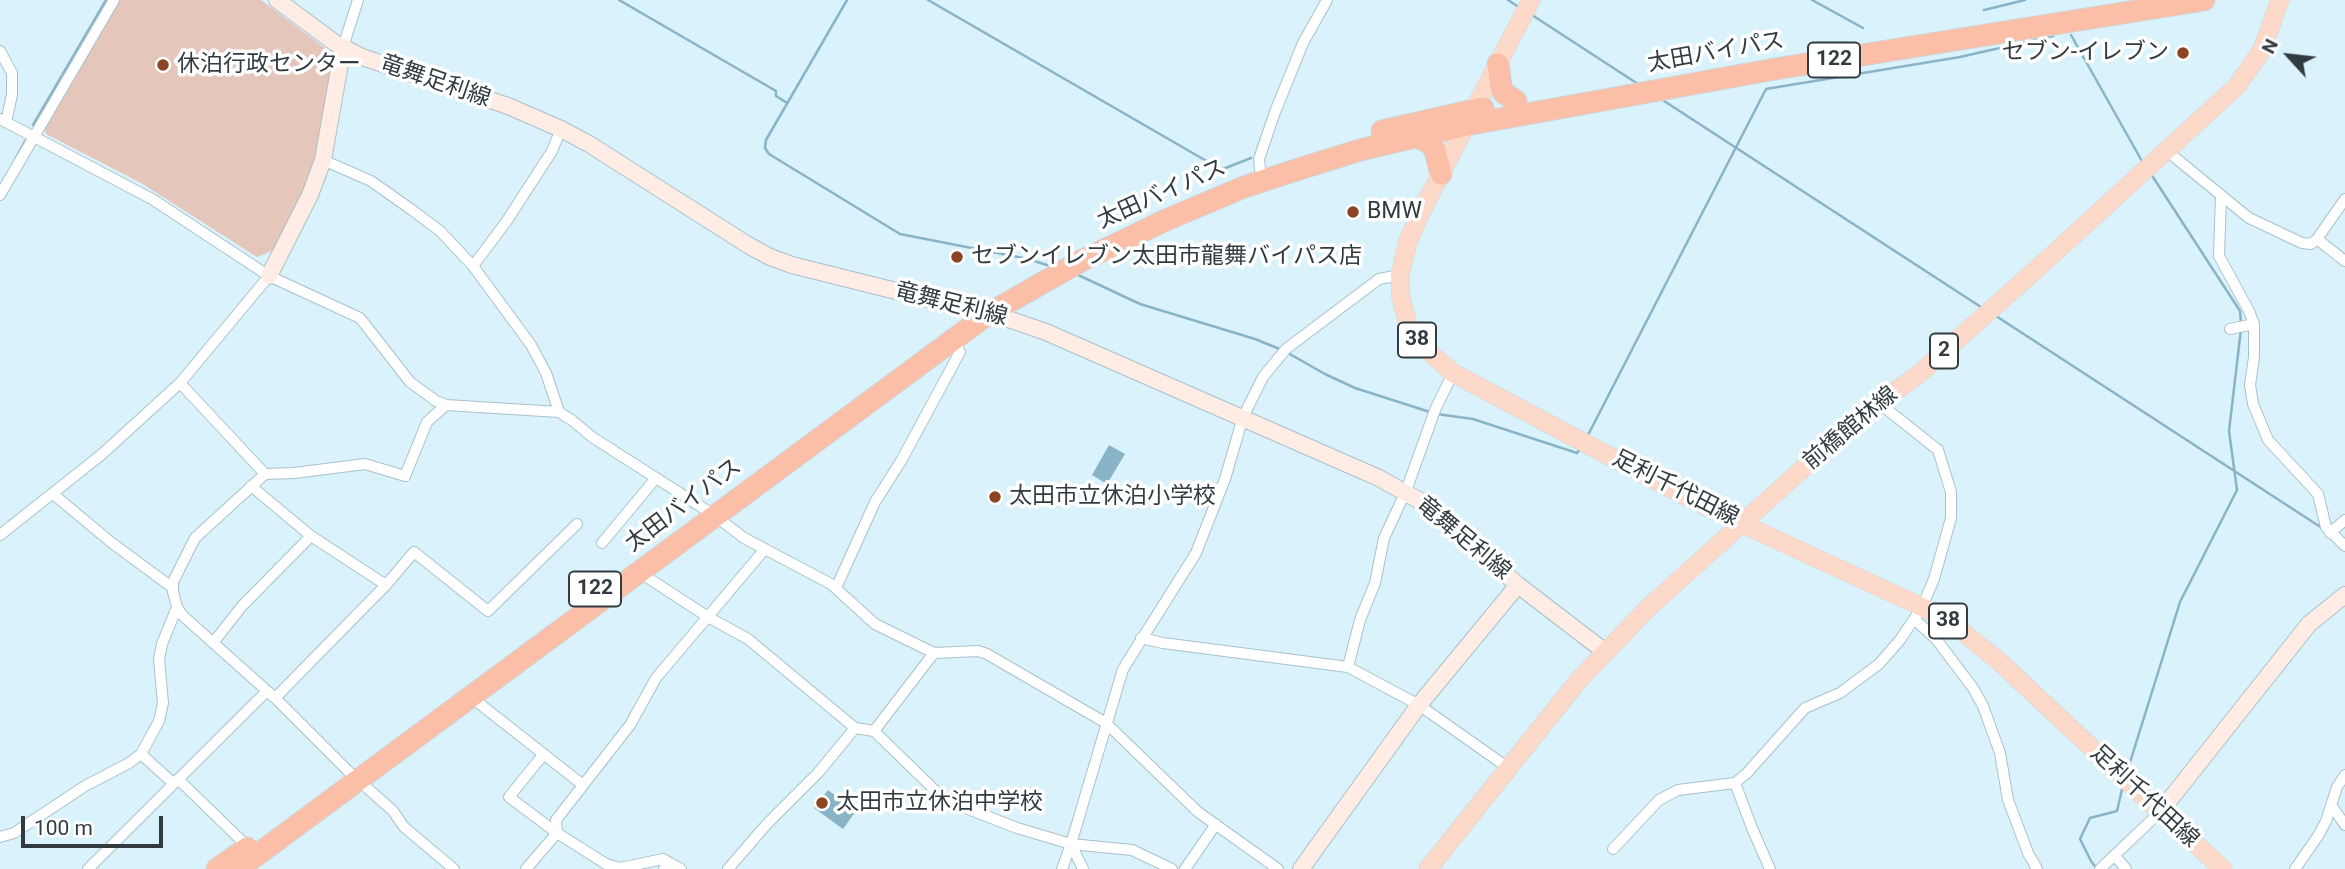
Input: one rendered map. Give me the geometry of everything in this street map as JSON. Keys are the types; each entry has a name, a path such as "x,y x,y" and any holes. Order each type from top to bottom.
{"highway":[{"name":"太田バイパス","path":"238,869 354,776 708,512 895,366 981,313 1166,220 1244,187 1360,150 1418,137 1516,102 2117,0"},
{"name":"太田バイパス","path":"218,869 471,697 639,572 708,512 954,339 981,313 992,298 1063,256 1166,207 1260,169 1413,122 1470,117 2204,0"},
{"path":"1498,64 1501,88 1516,102"},
{"path":"1418,137 1436,151 1441,174"}],"main road":[{"name":"竜舞足利線","path":"277,0 343,47 362,57 508,106 561,129 770,257 1046,332 1406,491 1437,514 1518,585 1604,651"},
{"name":"足利千代田線","path":"1531,0 1408,241 1400,275 1401,299 1408,324 1419,343 1435,360 1453,373 1918,613 1953,624 1982,646 2223,869"},
{"name":"前橋館林線","path":"1428,869 1507,767 1604,651 1647,608 1879,403 1919,374 2147,169 2248,73 2268,38 2280,0"},
{"path":"269,276 310,195 323,160 343,47"},
{"path":"1301,869 1419,705 1518,585"},
{"path":"2160,812 2309,624 2345,595"}],"street":[{"path":"0,195 114,0"},
{"path":"343,47 358,0"},
{"path":"1260,169 1259,159 1280,99 1303,43 1327,0"},
{"path":"0,51 12,73 12,95 3,120 152,199 269,276 360,318 410,382 427,396 446,405 559,412 592,437 765,550 836,588 875,624 934,653 978,651 987,654 1106,723 1198,811 1279,869"},
{"path":"472,266 506,222 552,150 561,129"},
{"path":"2166,151 2249,218 2302,243 2311,244 2317,239 2345,199"},
{"path":"323,160 371,181 440,231 472,266 531,345 546,373 559,412"},
{"path":"2221,196 2219,256 2249,310 2241,326 2254,358 2250,385 2257,416 2273,448 2318,494 2326,527 2345,546"},
{"path":"2317,239 2345,261"},
{"path":"1062,869 1072,844 1124,669 1196,553 1225,478 1243,417 1263,377 1286,349 1379,279 1400,275"},
{"path":"0,536 143,418 180,383 269,276"},
{"path":"836,588 874,502 901,461 960,352 954,339"},
{"path":"1348,667 1360,620 1375,583 1384,538 1406,491 1429,425 1453,373"},
{"path":"180,383 265,474"},
{"path":"1613,849 1659,800 1678,790 1735,783 1805,708 1840,693 1879,664 1918,613 1934,579 1951,518 1951,492 1938,450 1879,403"},
{"path":"446,405 427,422 405,476 365,464 265,474 195,538 173,582 173,588 177,607 393,811 404,827 454,869"},
{"path":"602,543 656,478"},
{"path":"251,486 311,536 386,585"},
{"path":"53,494 112,543 173,588"},
{"path":"2330,533 2345,520"},
{"path":"88,869 176,781 386,585 414,552 488,611 577,524"},
{"path":"213,643 242,606 311,536"},
{"path":"526,869 557,833 556,820 630,725 656,678 765,550"},
{"path":"639,572 708,617 748,639 855,727 874,731 945,800 1017,828 1072,844 1132,850 1172,869"},
{"path":"0,837 14,833 87,785 141,754 159,721 163,703 159,659 177,607"},
{"path":"1918,613 1973,688 1983,706 2000,753 2008,800 2037,869"},
{"path":"1141,638 1348,667 1419,705 1507,767"},
{"path":"874,731 934,653"},
{"path":"471,697 583,785"},
{"path":"728,869 766,825 818,773 855,727"},
{"path":"141,754 176,781 248,847"},
{"path":"543,755 509,797 557,833 606,864 620,868 663,859 667,866 681,869"},
{"path":"2295,869 2318,836 2337,787 2345,775"},
{"path":"1735,783 1770,869"},
{"path":"2331,805 2345,825"},
{"path":"2100,869 2160,812"},
{"path":"1185,869 1216,824"},
{"path":"1072,844 1083,869"},
{"path":"2115,856 2126,869"}],"shaded area":[{"path":"119,0 261,0 334,55 315,161 301,197 274,250 257,257 141,183 46,134 45,129"}],"water":[{"path":"1109,445 1125,454 1107,484 1092,475"},
{"path":"828,790 856,811 843,829 814,808"}],"waterway":[{"path":"33,125 106,0"},
{"path":"619,0 776,91 776,96 787,103"},
{"path":"847,0 766,140 765,148 769,154 900,234 1028,259 1053,267"},
{"path":"928,0 1223,169 1251,158"},
{"path":"1508,0 1520,8"},
{"path":"1812,0 1863,28"},
{"path":"1984,10 2025,0"},
{"path":"1532,15 1638,84"},
{"path":"2071,35 2143,163"},
{"path":"1587,437 1766,89 1960,57 2053,36"},
{"path":"1661,99 1984,309"},
{"path":"16,158 25,141"},
{"path":"2151,174 2240,311 2241,323"},
{"path":"1076,274 1140,304 1255,339 1282,350"},
{"path":"1996,316 2322,528"},
{"path":"2127,772 2180,602 2237,490 2229,431 2241,329"},
{"path":"1288,353 1355,388 1430,412"},
{"path":"1437,414 1473,419 1577,453 1580,449"},
{"path":"2097,869 2080,839 2090,818 2117,811 2123,785"}],"place":[{"name":"セブン-イレブン","path":"2183,53"},
{"name":"休泊行政センター","path":"163,65"},
{"name":"BMW","path":"1353,212"},
{"name":"セブンイレブン太田市龍舞バイパス店","path":"957,257"},
{"name":"太田市立休泊小学校","path":"995,497"},
{"name":"太田市立休泊中学校","path":"822,803"}]}
